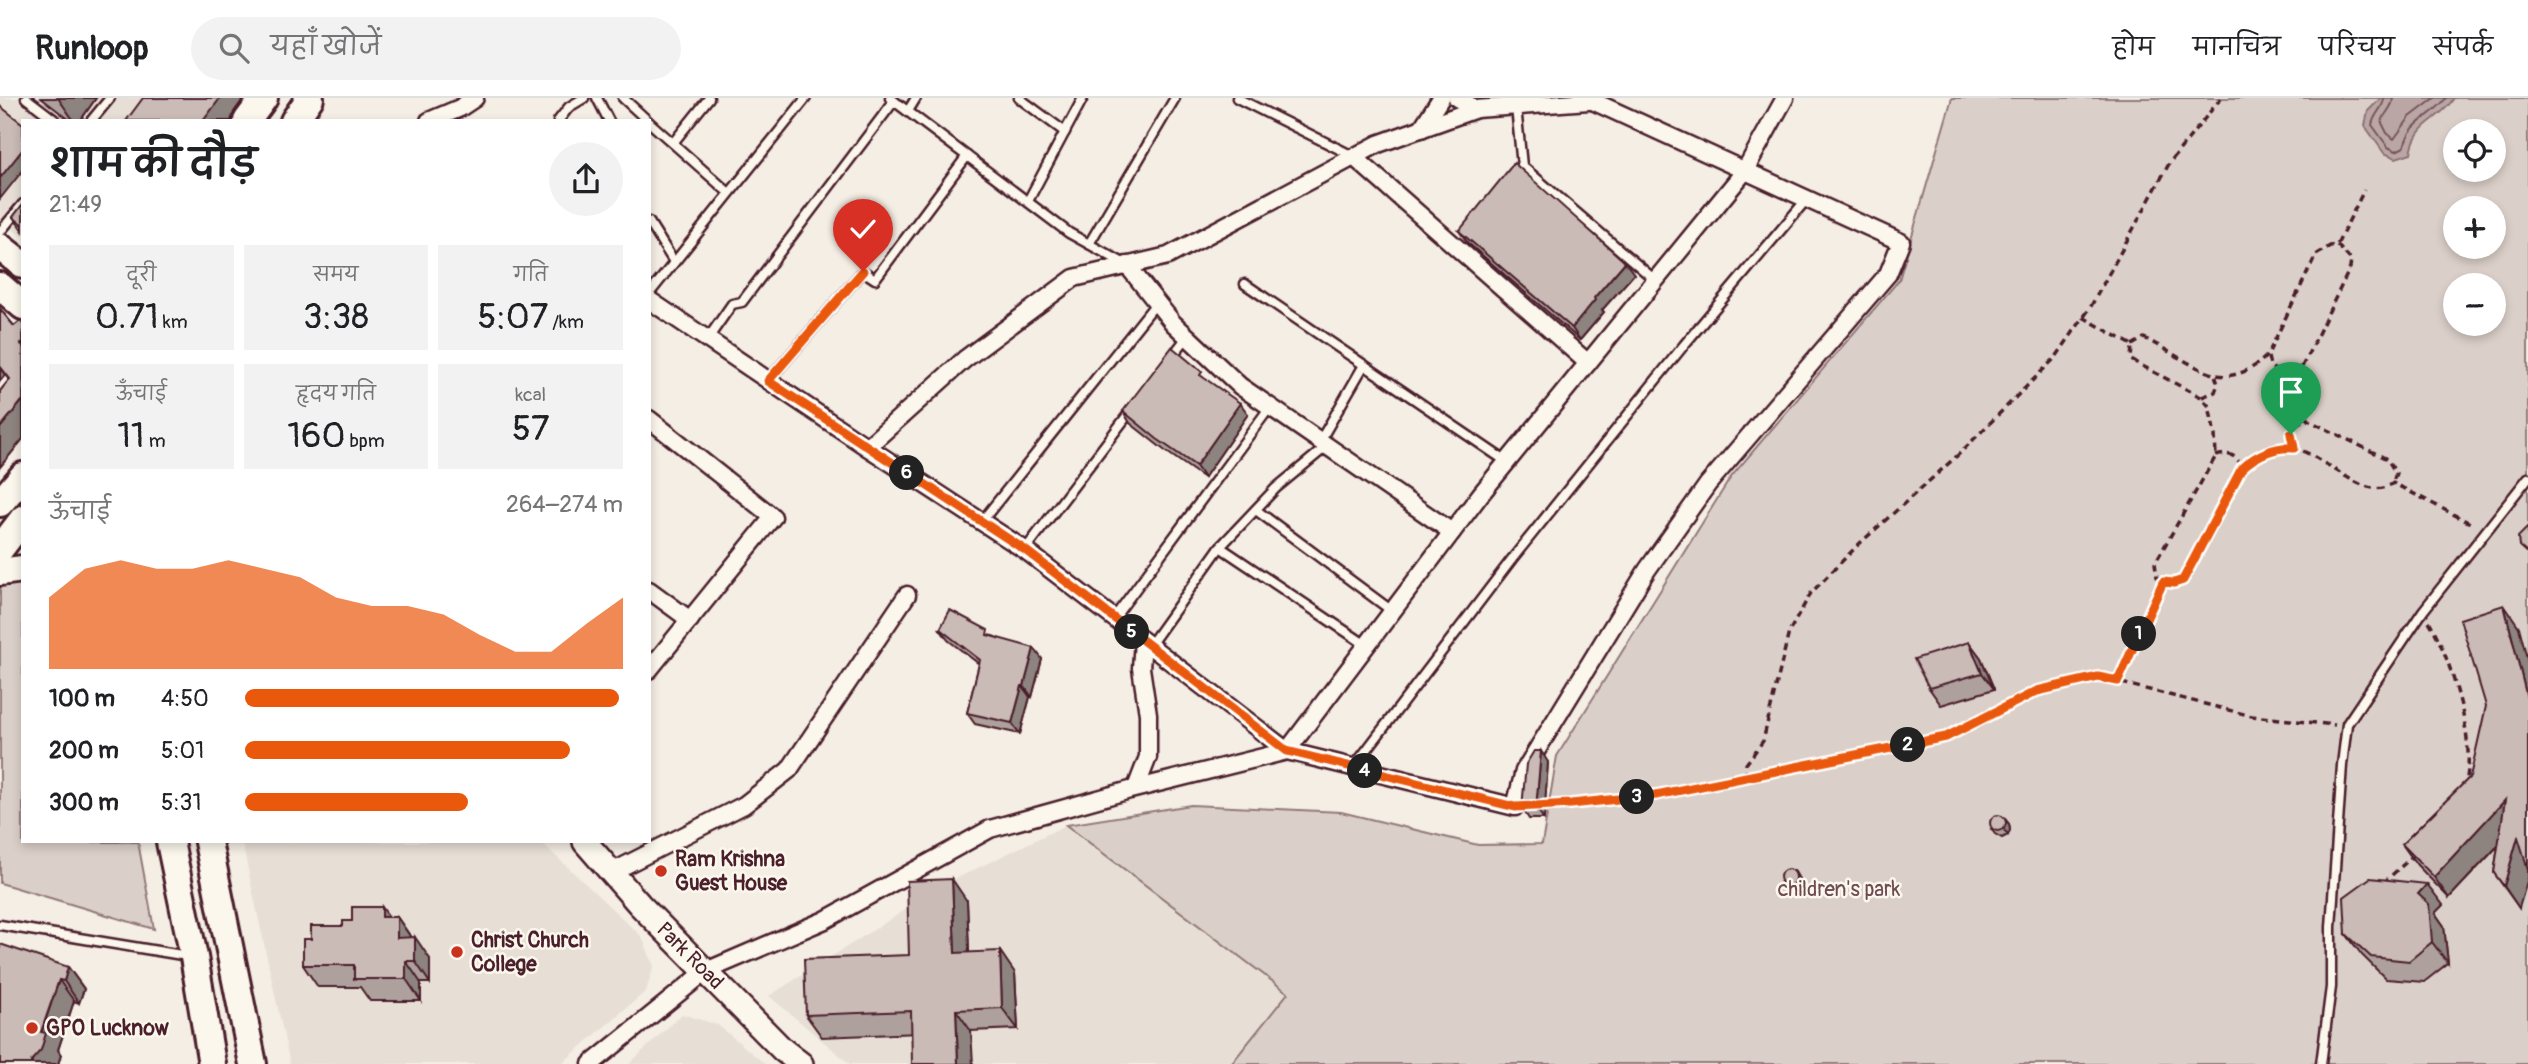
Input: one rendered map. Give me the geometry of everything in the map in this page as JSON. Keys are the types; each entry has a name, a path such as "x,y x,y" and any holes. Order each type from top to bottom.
{"main road":[{"path":"248,119 264,98"},
{"path":"295,119 310,98"},
{"path":"0,247 21,263"},
{"path":"0,286 21,304"},
{"path":"0,503 21,478"},
{"path":"0,549 21,522"},
{"path":"0,572 21,569"},
{"path":"170,843 194,957 212,1064"},
{"path":"208,843 253,1064"}],"street":[{"path":"434,119 460,108 475,98"},
{"path":"1421,129 1441,98"},
{"path":"1457,98 1476,109"},
{"path":"590,1064 705,971 825,920 990,829 1136,788 1287,751 1451,532 1744,172 1785,98"},
{"path":"651,301 867,447 1025,550 1287,751 1515,807 1524,771 1647,569 1708,484 1888,274 1901,242 1588,99 1476,109 1378,144 1168,256 1074,278 965,359 867,447"},
{"path":"1354,157 1460,242 1588,363"},
{"path":"1127,265 1188,336 1240,386 1451,532"},
{"path":"651,421 773,517 651,668"},
{"path":"651,591 690,620"},
{"path":"612,872 744,804 789,770 907,595"},
{"path":"1136,788 1148,757 1148,714 1141,668 1146,643"},
{"name":"Park Road","path":"586,843 640,905 798,1063"}],"lane":[{"path":"26,98 53,119"},
{"path":"93,119 110,98"},
{"path":"560,119 569,107 584,98"},
{"path":"597,98 608,119"},
{"path":"622,98 647,119"},
{"path":"673,143 709,98"},
{"path":"651,291 806,98"},
{"path":"908,111 916,98"},
{"path":"1019,98 1065,132"},
{"path":"1028,201 1083,98"},
{"path":"1089,244 1175,98"},
{"path":"1237,98 1354,157"},
{"path":"707,340 732,304 742,302 892,99 1069,233 1127,265"},
{"path":"1516,107 1522,166 1656,280"},
{"path":"651,123 729,194"},
{"path":"768,381 863,271 875,279 967,156"},
{"path":"1514,176 1522,166"},
{"path":"1353,768 1512,559 1684,345 1806,200"},
{"path":"0,232 21,206"},
{"path":"651,225 674,262"},
{"path":"1245,284 1507,462"},
{"path":"982,521 1157,302"},
{"path":"1163,368 1188,336"},
{"path":"1146,643 1220,547 1276,488 1323,444 1364,365"},
{"path":"1025,550 1139,400"},
{"path":"1114,618 1270,407"},
{"path":"2321,1064 2331,988 2331,927 2347,724 2423,611 2528,478"},
{"path":"1255,510 1392,611"},
{"path":"1220,547 1366,645"},
{"path":"0,925 194,957"}],"path":[{"path":"1746,777 1746,764 1763,741 1789,632 1811,593 1858,545 1958,455 2056,356 2083,317 2170,162 2221,98"},
{"path":"2337,245 2364,190"},
{"path":"2132,345 2144,338 2215,375 2246,372 2261,363 2268,354 2316,255 2330,246 2337,245"},
{"path":"2308,420 2298,401 2296,379 2350,268 2351,260 2337,245"},
{"path":"2083,317 2132,345"},
{"path":"2132,345 2131,360 2201,397 2209,406 2215,435 2216,456 2155,563 2157,578 2163,582 2183,580 2242,468 2251,460 2280,447 2294,448 2370,488 2387,488 2393,483 2396,473 2387,459 2308,420 2302,420 2293,429 2291,434 2294,448"},
{"path":"2268,354 2270,366 2285,375 2300,370"},
{"path":"2201,397 2215,392 2218,384 2215,375"},
{"path":"2216,456 2232,454 2242,468"},
{"path":"2393,483 2486,531"},
{"path":"2118,681 2163,582"},
{"path":"2423,611 2443,649 2459,698 2468,751 2464,788"},
{"path":"1515,807 1656,795 1946,737 2037,691 2098,677 2252,716 2347,724"},
{"path":"2375,889 2417,852"}],"shaded area":[{"path":"0,98 254,98 238,119 21,119 21,236 0,220"},
{"path":"1066,825 1288,993 1231,1064 850,1064 769,996 951,881"},
{"name":"Christ Church College","path":"242,843 542,843 642,937 654,966 646,991 561,1064 290,1064"},
{"path":"682,1014 718,1025 765,1064 629,1064"}],"green space":[{"name":"children's park","path":"1952,98 2528,98 2528,1064 1231,1064 1288,993 1066,825 1191,805 1341,812 1478,845 1542,844 1557,756 1731,477 1899,280"},
{"path":"21,576 21,843 138,843 154,929 0,883 0,582"}],"water":[{"path":"2381,98 2454,98 2418,134 2411,153 2396,158 2384,153 2365,126 2368,111"}],"building":[{"path":"143,98 219,98 204,119 127,119"},
{"path":"0,106 21,122 21,152 0,178"},
{"path":"1514,163 1625,262 1572,328 1459,231"},
{"path":"21,207 21,223 13,217"},
{"path":"0,309 14,326 21,322 21,402 0,428 0,391 10,379 0,366"},
{"path":"1172,347 1202,372 1200,375 1240,403 1196,466 1123,411"},
{"path":"2527,528 2528,554 2519,546 2518,537"},
{"path":"2504,605 2528,702 2528,869 2518,837 2504,886 2494,873 2505,800 2434,877 2402,844 2470,777 2486,706 2460,619"},
{"path":"950,610 988,630 987,635 1034,648 1012,723 967,713 980,660 940,629"},
{"path":"1969,642 1982,673 1929,688 1914,659"},
{"path":"1534,751 1541,751 1536,808 1522,808 1526,764"},
{"path":"1995,815 2001,815 2006,823 2004,829 1995,831 1990,826 1990,820"},
{"path":"1785,869 1791,869 1796,877 1794,883 1785,885 1780,880 1780,874"},
{"path":"2370,878 2427,884 2418,894 2429,904 2432,942 2409,961 2371,957 2346,934 2344,897"},
{"path":"952,879 955,953 1000,951 1002,1008 956,1010 958,1064 912,1064 911,1011 806,1015 804,959 909,955 907,881"},
{"path":"352,907 382,907 382,917 397,917 397,938 415,937 415,961 406,961 406,979 354,979 354,965 303,965 303,939 311,939 311,926 343,926 343,921 352,921"},
{"name":"GPO Lucknow","path":"0,944 68,967 64,981 59,980 41,1032 46,1033 41,1050 31,1064 0,1064"}],"place":[{"name":"Ram Krishna Guest House","path":"661,871"},
{"name":"Christ Church College","path":"457,952"},
{"name":"GPO Lucknow","path":"32,1028"}],"route":[{"path":"863,271 768,381 1025,550 1287,751 1515,807 1656,795 1946,737 2037,691 2098,677 2118,681 2163,582 2183,580 2242,468 2251,460 2280,447 2294,448 2291,434"}]}
